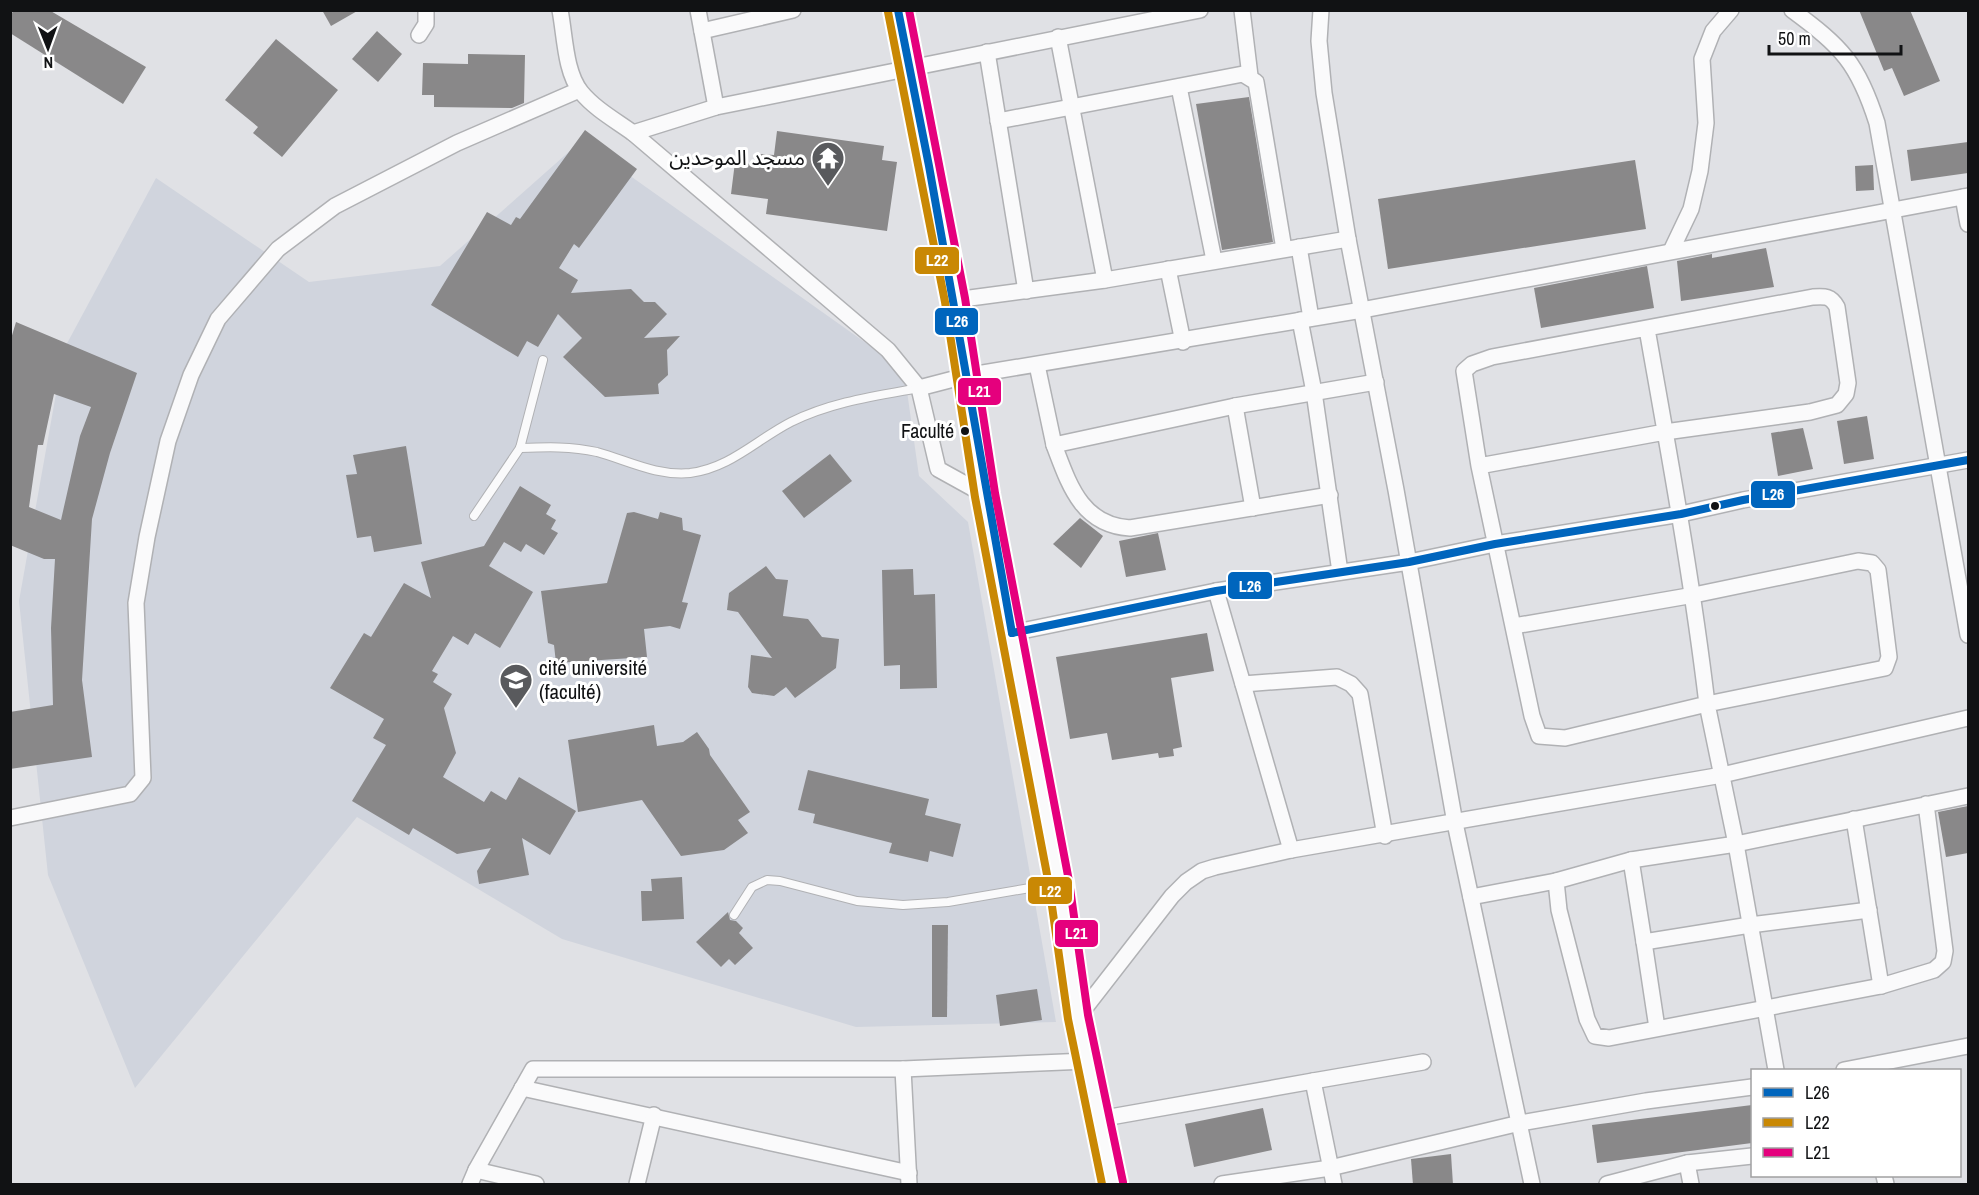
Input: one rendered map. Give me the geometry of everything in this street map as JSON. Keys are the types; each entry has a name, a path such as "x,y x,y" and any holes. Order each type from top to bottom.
{"street":[{"path":"418,34 426,24 426,10"},
{"path":"560,10 570,67 579,90 592,104 633,133 888,350 919,388 938,469 985,495"},
{"path":"698,10 716,107"},
{"path":"702,31 793,10"},
{"path":"898,10 954,300 985,495 1059,884 1078,1017 1113,1185"},
{"path":"633,133 716,107 1059,37 1116,18 1200,10"},
{"path":"1242,10 1250,76"},
{"path":"1321,10 1319,41 1324,93 1348,239 1455,823 1532,1185"},
{"path":"1671,251 1691,209 1701,171 1706,123 1702,59 1713,31 1731,10"},
{"path":"1792,10 1840,49 1865,84 1877,123 1968,636"},
{"path":"1059,37 1105,280"},
{"path":"987,52 1026,291"},
{"path":"998,121 1243,74 1250,76 1256,82 1305,319 1340,572"},
{"path":"1179,87 1214,260"},
{"path":"10,818 130,794 142,778 136,603 147,537 168,441 191,375 218,319 278,249 335,206 457,143 579,90"},
{"path":"919,388 965,376 1183,342 1362,310 1966,196 1968,224"},
{"path":"954,300 1105,280 1348,239"},
{"path":"1168,269 1183,342"},
{"path":"1479,466 1665,432 1810,412 1837,405 1846,394 1848,383 1837,307 1827,296 1813,297 1492,357 1468,366 1464,371 1464,379 1479,466 1495,544 1532,716 1539,736 1565,738 1707,704 1876,672 1885,668 1889,657 1878,570 1872,562 1858,561 1694,595 1514,626"},
{"path":"1647,329 1694,595 1707,704 1736,844 1776,1069"},
{"path":"1037,365 1054,445 1072,492 1080,505 1114,527 1130,528 1330,495"},
{"path":"1054,445 1234,406 1376,382"},
{"path":"1234,406 1253,508"},
{"path":"1012,633 1216,591 1409,562 1495,544 1681,514 1968,460"},
{"path":"1216,591 1291,850"},
{"path":"1243,684 1337,677 1351,684 1360,694 1385,836"},
{"path":"1078,1017 1186,882 1202,871 1291,850 1385,836 1722,775 1968,718"},
{"path":"1471,897 1556,881 1631,860 1736,844 1968,796"},
{"path":"1556,881 1559,910 1587,1018 1595,1036 1605,1039 1881,986 1934,970 1943,962 1944,930 1926,804"},
{"path":"1854,819 1881,986"},
{"path":"1631,860 1657,1028"},
{"path":"1644,942 1750,925 1869,910"},
{"path":"1854,1069 1968,1046"},
{"path":"470,1185 476,1170 533,1069 903,1069 1087,1061"},
{"path":"1100,1119 1423,1062"},
{"path":"522,1088 654,1115 909,1179 903,1069"},
{"path":"1313,1081 1334,1185"},
{"path":"1222,1185 1330,1168 1520,1123 1646,1101 1751,1087"},
{"path":"637,1185 654,1115"},
{"path":"1607,1185 1687,1163 1751,1156"},
{"path":"1687,1163 1691,1185"},
{"path":"476,1170 536,1185"}],"lane":[{"path":"474,516 520,448 543,360"},
{"path":"520,448 582,449 656,472 697,471 732,460 781,428 818,411 848,401 919,388"},
{"path":"734,915 752,887 767,880 780,881 857,901 903,905 948,902 1059,884"}],"shaded area":[{"name":"cité université (faculté)","path":"581,141 904,370 919,476 968,522 1056,1022 856,1027 562,939 357,817 135,1088 48,875 19,601 64,349 156,178 309,282 440,266"}],"building":[{"path":"14,10 49,10 146,67 123,104 10,33 10,16"},
{"path":"322,10 359,10 331,26"},
{"path":"1859,10 1910,10 1940,81 1904,96 1892,68 1884,71"},
{"path":"377,31 402,54 378,82 352,59"},
{"path":"276,39 338,90 282,157 253,133 258,127 225,100"},
{"path":"468,54 525,55 524,103 512,108 434,107 434,95 422,95 423,63 468,64"},
{"path":"1249,97 1273,242 1222,250 1196,104"},
{"path":"585,130 637,169 579,248 574,244 559,268 578,280 571,293 631,289 644,302 655,302 667,314 644,338 680,336 667,350 668,375 658,384 659,394 605,397 563,357 582,338 558,314 538,347 527,341 518,357 431,305 487,212 511,225 516,217 520,219"},
{"path":"777,131 884,146 882,160 897,162 887,231 766,214 768,199 731,194 735,162 759,165 760,154 774,155"},
{"path":"1968,142 1968,173 1911,181 1907,150"},
{"path":"1635,160 1646,229 1388,269 1378,199"},
{"path":"1873,165 1874,190 1856,191 1855,166"},
{"path":"1766,248 1774,287 1681,301 1677,261 1712,254 1712,258"},
{"path":"1647,266 1654,308 1541,328 1534,288"},
{"path":"16,322 137,373 110,453 92,519 82,680 92,757 10,769 10,712 53,705 51,628 55,559 44,559 10,545 10,342","holes":["54,394 91,407 80,436 61,520 29,507 38,445 43,445"]},
{"path":"1867,416 1874,459 1844,464 1837,421"},
{"path":"1803,428 1813,469 1778,476 1771,433"},
{"path":"406,446 422,544 374,552 371,536 357,538 346,475 357,474 353,455"},
{"path":"830,454 852,481 804,518 782,491"},
{"path":"520,486 551,505 546,514 556,520 551,529 558,533 544,555 526,544 521,552 504,542 489,566 533,592 500,648 475,633 468,645 453,636 432,671 438,674 433,682 452,694 444,708 456,753 443,777 484,802 491,791 506,800 519,777 576,811 550,855 522,838 529,875 479,884 477,871 491,848 457,854 413,828 409,835 352,801 386,745 373,738 384,719 330,688 364,633 371,637 404,583 431,598 421,562 484,546"},
{"path":"634,512 658,519 660,512 682,518 683,530 701,535 682,602 688,603 680,629 670,626 644,629 647,657 556,663 554,645 548,643 541,591 607,583 627,513"},
{"path":"1080,518 1103,536 1081,568 1053,544"},
{"path":"1158,533 1166,570 1126,577 1119,541"},
{"path":"766,566 776,579 788,580 783,616 808,619 822,637 839,639 836,668 795,698 786,687 774,696 752,693 748,687 751,655 772,658 738,612 727,610 729,593"},
{"path":"913,569 914,595 935,594 937,688 900,689 900,665 884,666 882,570"},
{"path":"1207,633 1214,671 1171,678 1182,747 1173,749 1174,756 1159,758 1158,753 1112,760 1107,733 1070,739 1056,657"},
{"path":"654,725 657,746 683,742 697,732 709,749 710,755 750,812 738,820 748,833 724,850 681,856 642,800 578,812 568,740"},
{"path":"808,770 929,799 925,815 961,824 953,857 930,851 928,862 889,853 892,843 813,823 815,814 798,810"},
{"path":"1968,806 1968,853 1946,857 1938,812"},
{"path":"682,877 684,919 642,921 641,891 652,891 651,879"},
{"path":"728,912 730,920 736,921 743,928 739,933 753,948 735,965 729,959 721,967 696,942"},
{"path":"932,925 948,925 947,1017 932,1017"},
{"path":"1037,989 1042,1020 1000,1026 996,995"},
{"path":"1751,1105 1751,1143 1597,1163 1592,1125"},
{"path":"1263,1108 1272,1150 1194,1167 1185,1124"},
{"path":"1451,1154 1453,1185 1413,1185 1411,1159"}],"transit line":[{"name":"L26","path":"898,10 929,166 1012,633"},
{"name":"L21","path":"909,10 965,298 995,493 1069,881 1088,1015 1123,1182"},
{"name":"L22","path":"888,12 945,302 975,497 1049,885 1068,1019 1102,1184"},
{"name":"L26","path":"1012,633 1216,591 1409,562 1495,544 1681,514 1743,500 1968,460"}],"place":[{"name":"مسجد الموحدين","path":"828,187"},
{"name":"Faculté","path":"965,431"},
{"name":"cité université (faculté)","path":"516,709"}]}
